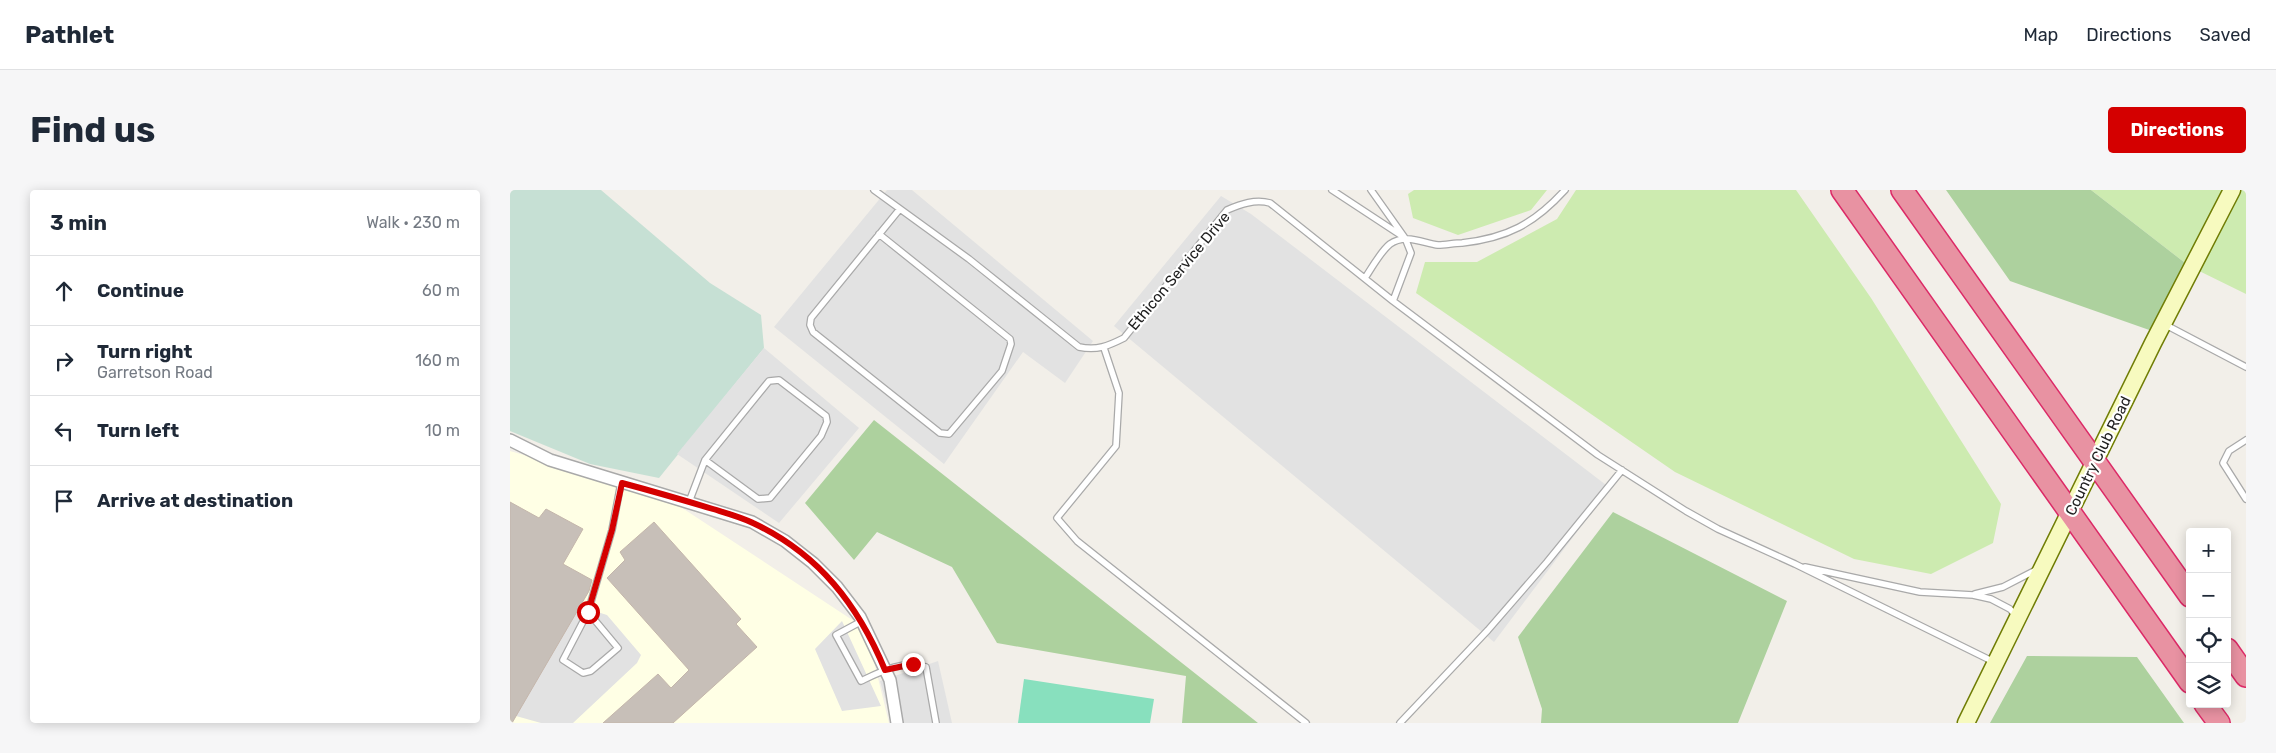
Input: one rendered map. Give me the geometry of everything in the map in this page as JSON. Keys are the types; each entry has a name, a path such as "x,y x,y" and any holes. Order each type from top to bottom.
{"highway":[{"path":"1842,190 2186,676"},
{"path":"1902,190 2186,590"},
{"path":"2231,655 2246,676"},
{"path":"2208,708 2218,723"}],"street":[{"name":"Country Club Road","path":"1966,723 2163,324 2232,190"},
{"path":"510,440 550,460 752,522 785,541 813,563 837,587 862,621 890,680 897,723"}],"lane":[{"path":"874,190 899,210 964,254 1079,347 1090,350 1104,348 1119,393 1116,446 1057,518 1077,541 1306,723"},
{"path":"1332,190 1405,238 1439,245 1477,241 1504,235 1522,227 1556,200 1565,190"},
{"path":"1371,190 1405,238 1411,253 1393,301"},
{"name":"Ethicon Service Drive","path":"1104,348 1124,338 1227,210 1241,204 1262,201 1270,204 1393,301 1598,455 1718,529 1795,564"},
{"path":"879,234 1010,339 1011,344 1002,370 949,434 940,433 810,328 811,318 879,234 899,210"},
{"path":"1365,278 1390,244 1405,238"},
{"path":"2163,324 2246,367"},
{"path":"689,502 705,460 769,381 779,380 826,416 827,422 821,436 770,498 758,499 705,460"},
{"path":"2246,440 2229,451 2223,462 2246,499"},
{"path":"1400,723 1501,615 1622,470"},
{"path":"588,612 618,648 591,671 583,673 562,660 588,612 612,530 622,483"},
{"path":"1795,564 1920,592 1973,595 2010,609 2018,618"},
{"path":"1795,564 1996,663"},
{"path":"1973,595 2003,587 2043,567"},
{"path":"862,621 836,634 862,681 885,670 913,664 926,668 936,723"}],"shaded area":[{"path":"510,190 601,190 710,283 761,315 764,348 659,478 590,464 510,431"},
{"path":"887,190 912,190 1093,341 1065,383 1023,352 944,464 774,327"},
{"path":"1221,196 1251,214 1610,488 1494,642 1114,326"},
{"path":"764,348 859,428 779,523 677,454"},
{"path":"510,451 661,494 866,629 889,723 510,723"},
{"path":"578,606 607,615 641,655 637,663 573,723 541,723 516,716"},
{"path":"842,621 881,706 842,711 815,649"},
{"path":"938,661 952,723 892,723 880,681"}],"green space":[{"path":"1414,190 1547,190 1531,210 1458,235 1413,218 1408,194"},
{"path":"1576,190 1796,190 1871,298 2001,504 1993,543 1931,574 1854,559 1675,472 1416,293 1425,262 1477,262 1557,219"},
{"path":"1946,190 2091,190 2189,266 2155,332 2010,281"},
{"path":"2091,190 2246,190 2246,294 2189,266"},
{"path":"874,420 1258,723 1182,723 1186,676 997,643 952,567 877,532 854,560 805,503"},
{"path":"1613,512 1787,601 1738,723 1541,723 1542,709 1518,637"},
{"path":"2027,656 2137,657 2184,723 1990,723"},
{"path":"1024,679 1154,699 1150,723 1018,723"}],"building":[{"path":"510,502 539,518 546,509 583,529 563,564 592,580 589,591 512,723 510,723"},
{"path":"654,522 741,619 736,624 757,647 673,723 603,723 658,674 671,688 689,670 607,578 625,560 620,552"}],"route":[{"path":"588,612 612,530 622,483 752,522 785,541 813,563 837,587 860,617 885,670 913,664"}]}
